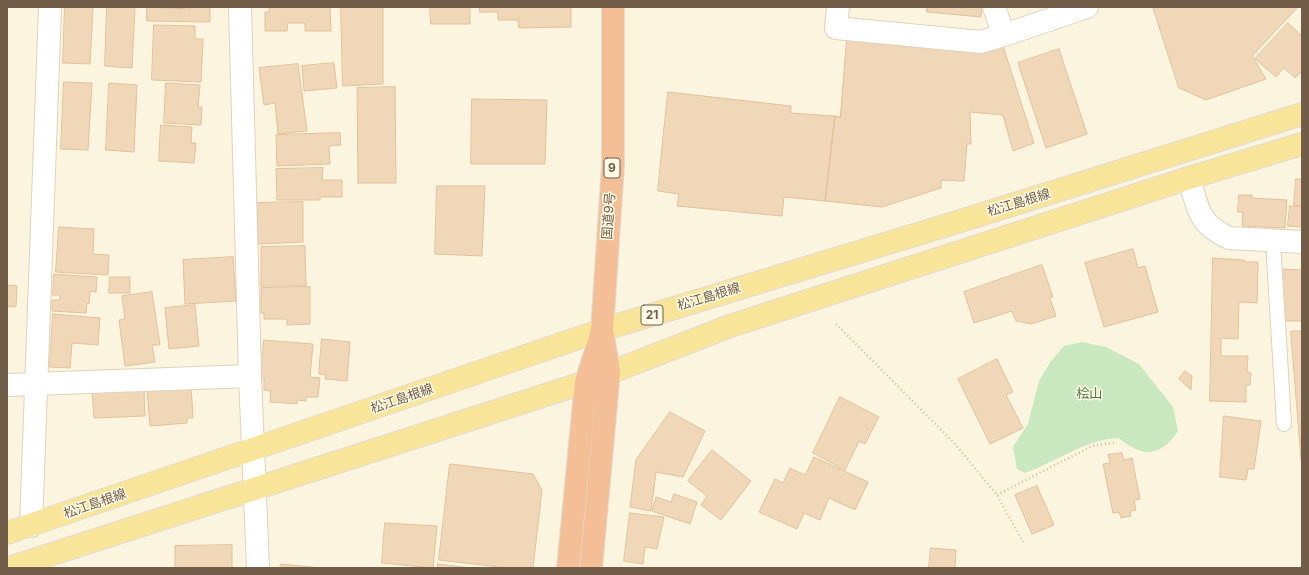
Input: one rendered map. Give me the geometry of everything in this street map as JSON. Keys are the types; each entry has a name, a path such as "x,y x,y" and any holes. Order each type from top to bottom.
{"highway":[{"name":"国道9号","path":"591,568 609,372 602,330 613,165 613,7"},
{"name":"国道9号","path":"568,568 586,382 602,330"}],"main road":[{"name":"松江島根線","path":"7,533 602,330 989,212 1302,114"},
{"path":"9,568 43,562 255,489 586,382 730,326 1189,178 1302,144"}],"street":[{"path":"31,526 50,7"},
{"path":"240,7 250,376 258,568"},
{"path":"838,7 836,28 981,42 1087,7"},
{"path":"994,7 1004,35"},
{"path":"1189,178 1200,214 1210,228 1229,238 1302,242"},
{"path":"7,385 250,376"}],"lane":[{"path":"1273,241 1284,424"}],"path":[{"path":"836,324 955,444 997,495 1023,542"},
{"path":"997,495 1092,446 1117,442"}],"green space":[{"name":"桧山","path":"1082,342 1106,347 1139,364 1173,407 1178,431 1172,440 1165,446 1151,452 1136,449 1127,445 1119,438 1107,439 1095,442 1025,473 1017,469 1013,447 1028,424 1039,381 1051,361 1064,346"}],"building":[{"path":"65,7 93,7 90,64 63,63"},
{"path":"107,7 135,7 132,68 105,66"},
{"path":"147,7 190,9 190,7 210,7 210,22 147,21"},
{"path":"269,7 330,7 331,31 305,31 305,23 288,23 287,31 265,31 265,12 269,12"},
{"path":"341,7 383,7 383,84 343,86"},
{"path":"430,7 470,7 470,24 431,24"},
{"path":"480,7 571,7 571,27 519,28 518,20 498,20 498,12 480,12"},
{"path":"927,7 982,7 981,17 927,12"},
{"path":"1153,7 1298,7 1252,56 1266,79 1206,100 1179,88"},
{"path":"1288,23 1302,36 1302,71 1295,78 1284,68 1276,77 1255,59"},
{"path":"154,25 195,26 195,39 203,39 201,82 152,80"},
{"path":"847,40 981,53 1003,46 1034,143 1013,151 1003,115 970,112 971,144 967,144 964,181 941,180 941,188 882,207 825,201 835,116 840,117"},
{"path":"1059,49 1087,134 1046,148 1018,63"},
{"path":"334,63 337,88 304,91 302,66"},
{"path":"298,64 307,131 278,134 275,103 264,105 259,68"},
{"path":"64,82 92,83 88,150 61,149"},
{"path":"109,83 137,85 134,152 106,150"},
{"path":"166,83 200,85 198,107 202,107 201,125 164,123"},
{"path":"395,87 396,183 358,183 357,88"},
{"path":"668,92 791,106 791,113 835,116 825,201 784,197 782,216 677,206 679,194 658,191"},
{"path":"472,99 547,100 545,164 471,164"},
{"path":"161,125 192,127 191,143 196,143 194,163 159,161"},
{"path":"340,133 341,145 329,146 330,164 277,166 276,135"},
{"path":"323,168 322,180 342,180 342,197 320,197 320,200 277,200 276,169"},
{"path":"1296,179 1302,179 1302,206 1294,205"},
{"path":"437,186 485,186 482,256 435,254"},
{"path":"1239,195 1252,195 1252,198 1287,200 1285,228 1242,226 1243,212 1238,212"},
{"path":"303,202 303,242 258,244 257,203"},
{"path":"1290,206 1302,207 1302,227 1288,226"},
{"path":"59,227 94,229 93,254 109,255 108,275 56,272"},
{"path":"305,246 306,286 261,286 261,247"},
{"path":"1133,249 1138,268 1145,266 1158,312 1104,327 1085,263"},
{"path":"233,257 236,301 185,304 183,260"},
{"path":"1213,258 1244,260 1244,262 1258,262 1257,303 1239,302 1238,339 1221,338 1221,356 1248,356 1247,372 1251,373 1250,385 1246,385 1246,402 1210,401"},
{"path":"1042,265 1053,297 1050,298 1056,316 1031,324 1016,321 1012,311 974,323 964,292"},
{"path":"1280,269 1302,270 1302,321 1284,321 1285,308 1280,308"},
{"path":"54,274 97,277 96,292 90,291 89,304 87,303 86,313 52,311 52,300 60,300 60,295 53,295"},
{"path":"110,277 130,277 130,293 109,293"},
{"path":"7,285 17,286 16,307 7,306"},
{"path":"310,287 310,324 287,325 287,319 264,319 264,313 261,313 261,288"},
{"path":"152,292 160,345 152,345 155,362 125,366 119,320 125,319 122,296"},
{"path":"195,305 199,346 169,349 165,308"},
{"path":"53,314 100,318 98,345 72,343 70,368 50,367"},
{"path":"1291,331 1302,331 1301,459"},
{"path":"322,339 350,342 347,381 325,379 326,375 319,374"},
{"path":"264,340 313,344 310,377 320,378 318,397 306,397 306,401 297,400 297,404 270,402 271,391 264,390 264,378 261,378"},
{"path":"997,359 1013,392 1006,395 1023,428 990,444 958,379"},
{"path":"1185,371 1192,376 1191,390 1179,379"},
{"path":"191,385 193,418 187,418 187,423 150,426 147,389"},
{"path":"144,387 145,416 94,418 92,390"},
{"path":"840,397 879,417 865,444 859,441 845,470 813,453"},
{"path":"670,412 705,431 683,477 656,472 651,511 630,507 636,460"},
{"path":"1224,416 1261,421 1254,469 1248,469 1246,480 1220,477"},
{"path":"712,450 751,481 721,520 701,505 707,496 688,481"},
{"path":"1122,453 1124,460 1132,458 1140,499 1134,500 1136,510 1130,511 1131,516 1121,518 1119,512 1113,513 1103,464 1110,463 1108,455"},
{"path":"814,457 868,482 855,510 829,498 820,520 804,513 797,529 759,512 775,479 783,483 790,468 805,475"},
{"path":"450,464 533,474 542,490 533,568 508,568 439,560"},
{"path":"1037,486 1054,525 1032,534 1015,495"},
{"path":"674,494 697,502 690,524 652,511 656,497 671,502"},
{"path":"630,513 664,517 657,549 645,547 643,564 624,561"},
{"path":"385,523 437,526 433,568 382,563"},
{"path":"232,545 232,568 175,568 175,546"},
{"path":"931,548 956,550 955,568 929,568"},
{"path":"281,564 321,568 280,568"},
{"path":"438,564 471,568 438,568"}]}
